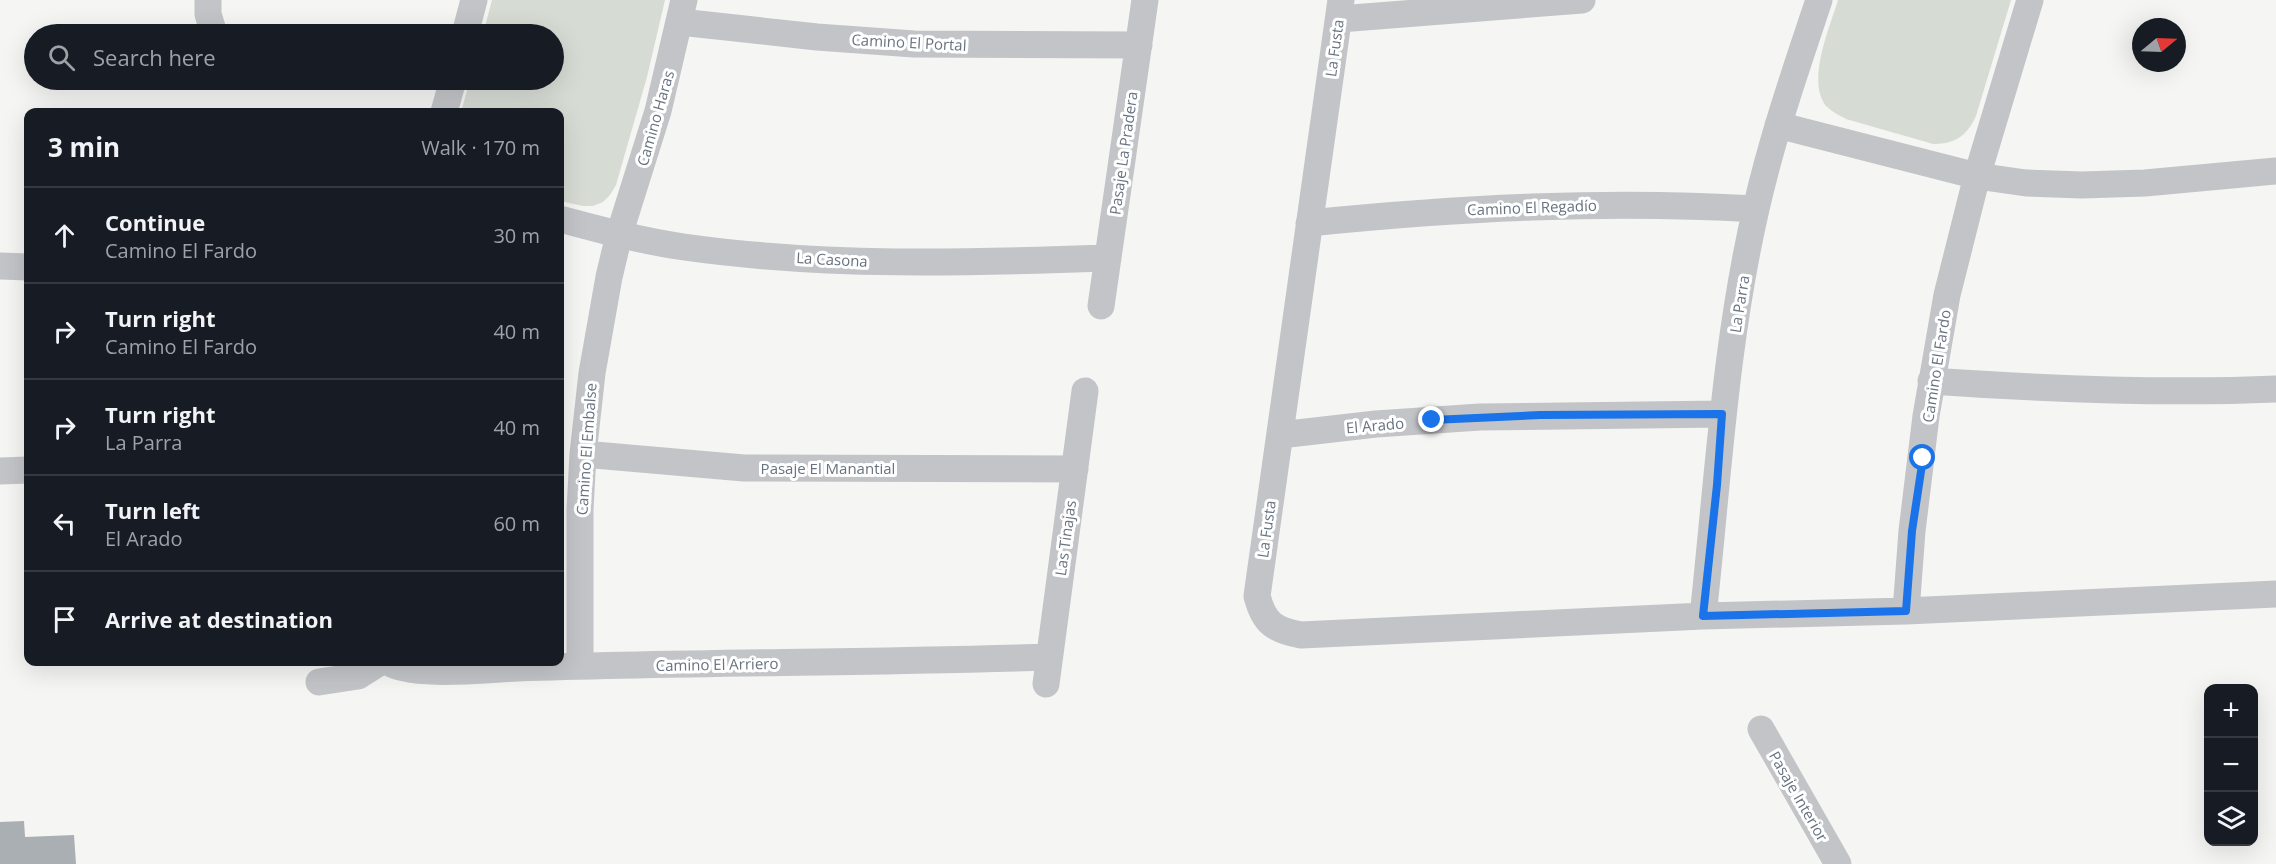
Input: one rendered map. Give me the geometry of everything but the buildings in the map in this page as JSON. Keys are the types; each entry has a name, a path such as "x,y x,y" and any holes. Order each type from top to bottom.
{"street":[{"path":"208,0 211,24"},
{"path":"468,24 474,0"},
{"name":"Pasaje La Pradera","path":"1101,306 1146,0"},
{"path":"1340,9 1582,0"},
{"name":"La Parra","path":"1703,616 1722,414 1756,209 1778,125 1819,0"},
{"name":"Camino El Fardo","path":"1906,611 1912,531 1931,381 1947,295 1977,176 2030,0"},
{"name":"La Fusta","path":"1340,9 1257,596 1263,614 1275,627 1301,635 1703,616"},
{"name":"Camino El Portal","path":"682,11 799,35 914,44 1139,45"},
{"name":"Camino Haras","path":"619,235 658,111 682,11"},
{"path":"445,108 450,90"},
{"path":"1778,125 1977,176 2026,183 2082,185 2145,183 2276,171"},
{"name":"Camino El Regadío","path":"1309,223 1470,209 1550,205 1649,204 1756,209"},
{"name":"La Casona","path":"564,220 619,235 685,247 853,261 962,262 1108,258"},
{"name":"Camino El Embalse","path":"580,666 579,582 583,454 592,373 619,235"},
{"path":"0,266 24,267"},
{"path":"1931,381 2047,388 2210,392 2276,388"},
{"name":"Las Tinajas","path":"1046,684 1085,391"},
{"name":"El Arado","path":"1280,435 1376,424 1489,417 1722,414"},
{"name":"Pasaje El Manantial","path":"583,454 744,468 1075,469"},
{"path":"0,471 24,470"},
{"path":"1703,616 1906,611 2276,594"},
{"name":"Camino El Arriero","path":"398,666 406,669 434,671 1049,657"},
{"path":"319,682 358,676 374,666"},
{"name":"Pasaje Interior","path":"1761,729 1838,864"}],"shaded area":[{"path":"492,0 665,0 647,77 616,185 603,202 593,206 583,206 564,202 564,108 462,108 467,90 564,90 564,24 486,24"},
{"path":"1838,0 2011,0 1976,116 1964,134 1948,142 1933,144 1846,119 1826,106 1820,95 1819,69 1825,39"}],"route":[{"path":"1432,420 1540,415 1722,414 1703,616 1906,611 1912,531 1923,458"}]}
